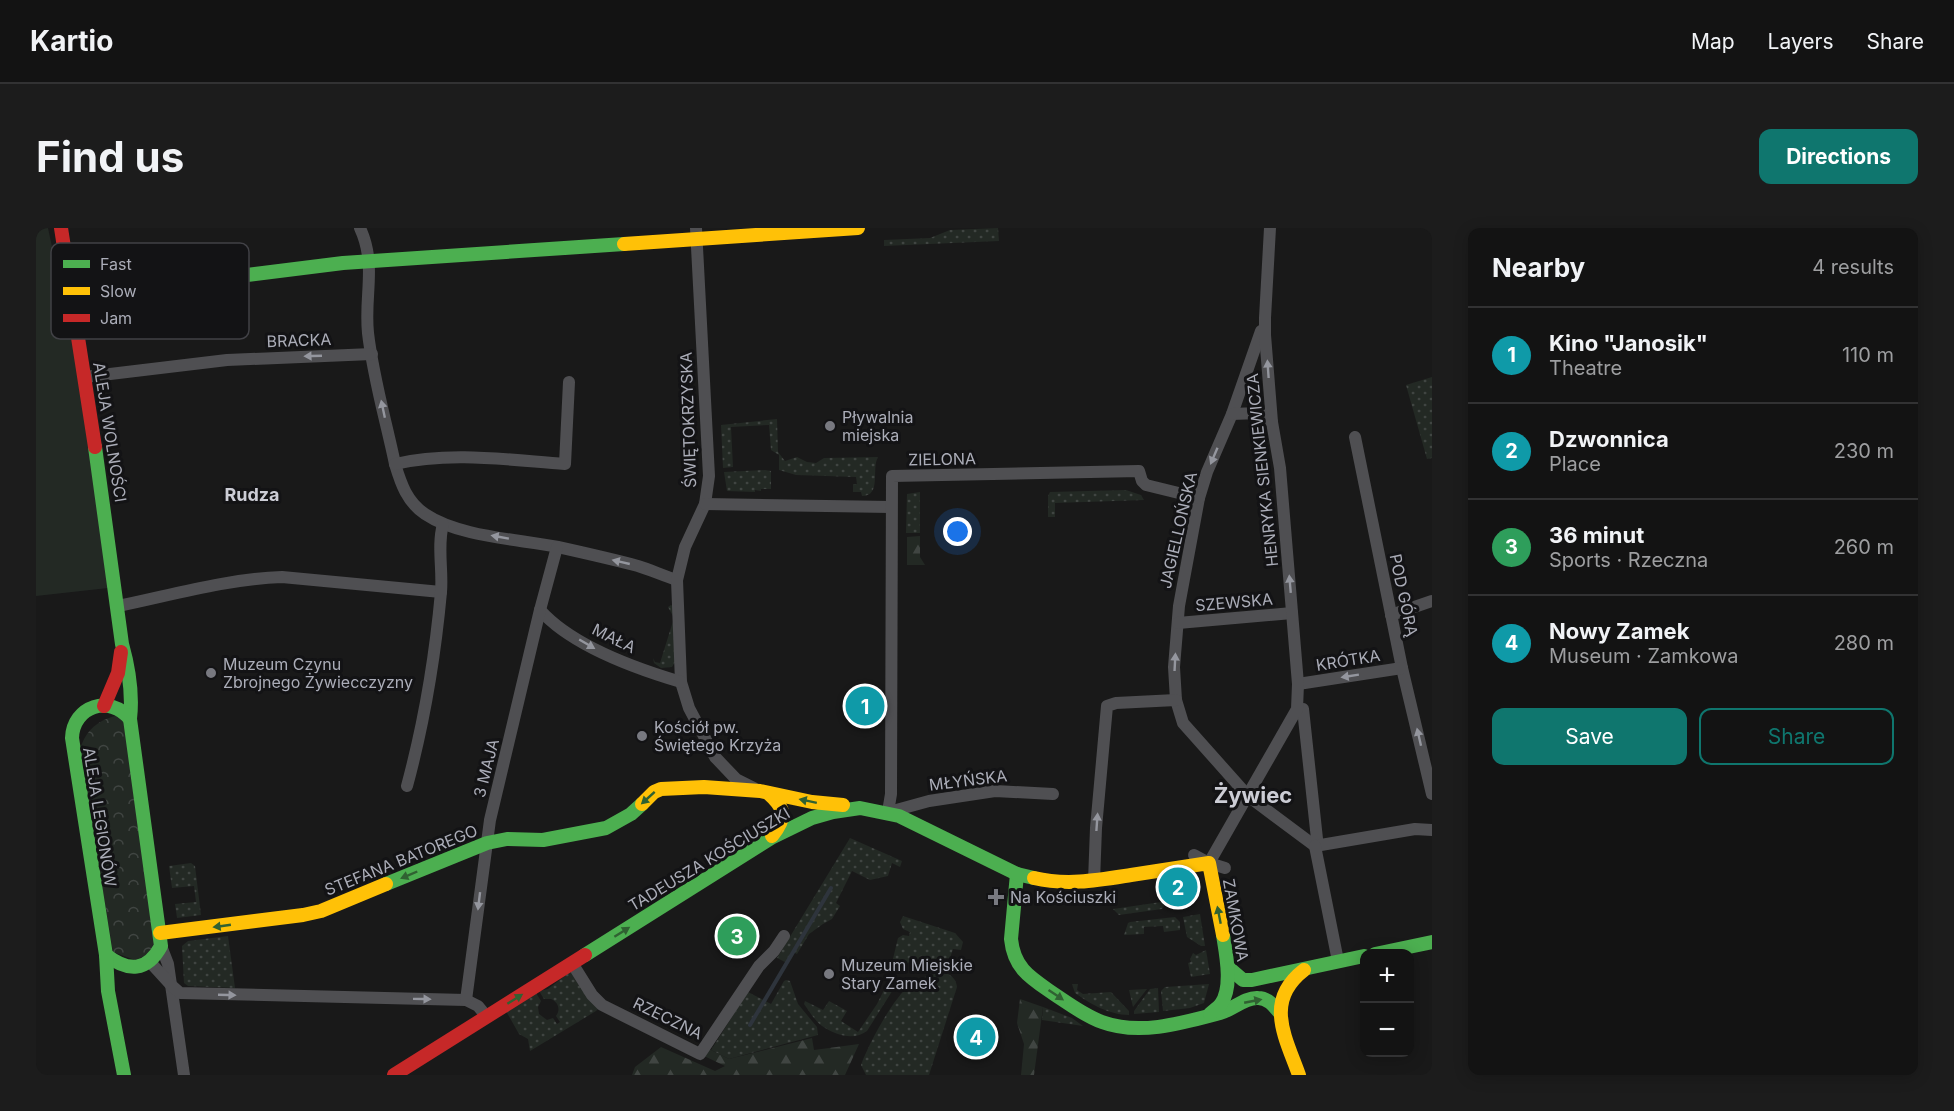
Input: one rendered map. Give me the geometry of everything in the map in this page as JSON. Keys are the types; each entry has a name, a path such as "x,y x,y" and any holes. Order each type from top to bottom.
{"street":[{"name":"ALEJA WOLNOŚCI","path":"62,228 64,243"},
{"path":"360,228 369,250 368,325 372,354 395,464 411,502 424,514 443,524 462,530 558,547 640,567 677,580"},
{"path":"249,276 370,261 696,234 858,228"},
{"name":"HENRYKA SIENKIEWICZA","path":"1270,228 1265,318 1272,422 1280,468 1300,709 1316,843 1338,961"},
{"name":"ŚWIĘTOKRZYSKA","path":"696,234 708,490 705,504 685,547 677,580 681,682 688,708 715,757 736,779 764,792"},
{"name":"JAGIELLOŃSKA","path":"1248,796 1183,723 1176,700 1174,667 1183,577 1199,498 1207,472 1258,344 1265,318"},
{"name":"ALEJA WOLNOŚCI","path":"78,339 122,644 128,665 132,700 130,718 160,939 168,964 184,1075"},
{"name":"BRACKA","path":"85,376 237,359 372,354"},
{"path":"395,464 415,460 471,457 565,464 568,382"},
{"path":"1232,414 1259,413 1272,422"},
{"name":"POD GÓRĄ","path":"1355,437 1402,668 1432,794"},
{"name":"ZIELONA","path":"891,507 892,476 1139,471 1142,481 1152,488 1199,498"},
{"path":"705,504 891,507 891,780 888,812"},
{"path":"407,786 425,711 441,592 441,530 443,524"},
{"name":"3 MAJA","path":"466,999 490,820 540,610 558,547"},
{"path":"118,606 225,582 257,578 282,577 441,592"},
{"path":"1391,615 1432,601"},
{"name":"MAŁA","path":"540,610 550,622 603,653 681,682"},
{"name":"SZEWSKA","path":"1178,623 1292,613"},
{"path":"122,644 118,673 104,706 118,708 130,718"},
{"name":"KRÓTKA","path":"1298,684 1402,668"},
{"path":"1094,881 1096,828 1107,706 1116,703 1176,700"},
{"name":"ALEJA LEGIONÓW","path":"104,706 85,711 77,718 73,727 72,741 106,955 108,991 124,1075"},
{"path":"1209,863 1300,709"},
{"path":"704,787 714,778 717,764 715,757"},
{"name":"STEFANA BATOREGO","path":"160,939 321,911 487,843 507,839 543,840 588,833 619,822 658,790 704,787 764,792 856,808"},
{"name":"MŁYŃSKA","path":"888,812 929,801 995,791 1053,794"},
{"path":"764,792 782,806 780,826 771,838"},
{"path":"1248,796 1316,843 1415,830 1432,830"},
{"name":"TADEUSZA KOŚCIUSZKI","path":"397,1074 771,838 812,818 856,808 888,812 1017,874 1049,882 1094,881 1209,863"},
{"path":"1194,855 1225,868"},
{"name":"ZAMKOWA","path":"1209,863 1229,968 1224,997 1221,1004 1210,1014"},
{"path":"1017,874 1013,911 1014,956 1024,971 1041,986 1086,1016 1109,1025 1122,1027 1181,1023 1221,1013 1254,998 1263,999 1271,1003 1280,1013 1299,1075"},
{"name":"RZECZNA","path":"572,963 592,995 602,1005 700,1054 759,966 774,951 784,936"},
{"path":"106,955 123,966 142,966 157,955 160,939"},
{"path":"1399,949 1432,942"},
{"path":"1229,968 1243,980 1251,980 1360,957"},
{"path":"150,962 180,993 466,999 478,1006 487,1017"},
{"name":"ALEJA LEGIONÓW","path":"113,1015 116,989 123,966"},
{"path":"1280,1013 1285,988 1298,974 1310,967"}],"green space":[{"path":"36,228 48,228 51,243 51,339 72,339 108,588 36,596"},
{"path":"998,228 999,241 884,246 884,240 930,238 950,230"},
{"path":"1432,377 1432,458 1427,459 1406,385"},
{"path":"777,419 778,452 785,461 797,457 816,463 824,458 878,457 872,492 862,496 861,492 853,492 853,484 857,484 856,477 796,475 779,470 779,455 771,450 769,425 731,427 733,467 723,468 721,425"},
{"path":"771,471 771,489 755,490 755,492 727,491 724,472"},
{"path":"1126,490 1141,495 1144,500 1055,503 1055,517 1048,517 1050,492"},
{"path":"920,492 920,533 906,533 907,494"},
{"path":"920,536 920,557 925,565 907,565 907,537"},
{"path":"671,605 676,612 677,659 672,667 661,668 654,663 653,658 655,662 660,663 674,618 668,607"},
{"path":"120,715 126,719 157,938 149,954 135,960 113,952 80,750 85,737 94,726"},
{"path":"850,838 902,861 900,867 892,863 888,876 870,880 852,871 836,903 840,906 832,919 809,934 797,954 793,952 787,963 777,958"},
{"path":"191,863 195,866 201,915 177,918 175,904 196,902 194,886 172,888 169,866"},
{"path":"1168,901 1162,909 1119,915 1113,909"},
{"path":"1200,914 1205,946 1187,937 1183,917"},
{"path":"903,916 955,933 963,942 961,950 953,949 950,958 911,960 902,969 891,967 898,938 903,935 909,936 910,932 903,929 900,922"},
{"path":"1175,917 1180,922 1180,930 1164,932 1163,926 1144,927 1144,934 1124,935 1130,922"},
{"path":"228,936 235,988 188,986 184,983 182,946 188,941"},
{"path":"1206,950 1210,974 1191,977 1188,963 1191,962 1193,953 1196,955"},
{"path":"575,968 602,1005 596,1011 530,1051 528,1039 519,1034 506,1011 536,993 541,1001 538,1007 539,1014 547,1020 553,1018 557,1024 560,1022 556,1016 557,1004 551,999 544,999 539,991 548,989"},
{"path":"945,972 953,978 957,987 929,1075 866,1075 861,1065 864,1056 896,1000 914,982"},
{"path":"786,980 790,981 798,1004 817,1027 818,1035 729,1059 711,1050 748,992 771,1004"},
{"path":"889,980 896,985 867,1031 856,1036 844,1036 822,1026 804,1004 805,1001 823,1010 829,1001 847,1011 841,1021 858,1032 877,1004"},
{"path":"1072,984 1078,984 1077,990 1083,994 1111,992 1129,1011 1129,1015 1108,1011 1094,1005 1075,993"},
{"path":"1209,984 1204,1003 1190,1008 1163,1011 1161,991 1165,987"},
{"path":"1158,988 1159,1012 1134,1014 1150,989"},
{"path":"1147,989 1133,1007 1129,990"},
{"path":"1020,999 1043,1007 1034,1075 1021,1075 1024,1044 1017,1023"},
{"path":"1043,1007 1072,1018 1083,1026 1042,1020"},
{"path":"812,1038 814,1050 859,1044 845,1075 632,1075 635,1067 661,1047 715,1071 725,1066 700,1054 705,1047 729,1059"}],"waterway":[{"path":"750,1025 831,888"}],"traffic: fast":[{"path":"249,275 343,263 624,244"},
{"path":"95,447 122,644 130,681 130,719 161,946 150,961 136,967 114,961 106,955"},
{"path":"124,1075 108,991 106,955 72,738 79,718 94,707 113,707 122,711 130,719"},
{"path":"386,884 487,843 507,839 543,840 606,828 631,814 642,804"},
{"path":"585,955 771,838 812,818 833,812 860,808 899,816 1017,874 1034,878"},
{"path":"1017,874 1011,939 1016,958 1031,977 1089,1017 1116,1026 1146,1028 1191,1021 1220,1013 1253,998 1268,1001 1280,1013"},
{"path":"1210,1014 1221,1004 1227,989 1228,970 1223,935"},
{"path":"1399,949 1432,942"},
{"path":"1229,968 1243,980 1252,980 1360,957"}],"traffic: slow":[{"path":"624,244 858,228"},
{"path":"642,804 654,792 661,789 704,787 760,791 812,802 843,805"},
{"path":"768,793 778,804 782,813 780,824 772,836"},
{"path":"1034,878 1059,882 1107,879 1209,863 1223,935"},
{"path":"160,933 303,915 321,911 386,884"},
{"path":"1299,1075 1284,1033 1281,1007 1284,994 1304,970"}],"traffic: jam":[{"path":"61,228 63,243"},
{"path":"78,339 95,447"},
{"path":"104,706 118,673 121,652"},
{"path":"394,1075 585,955"}],"place":[{"name":"Pływalnia miejska","path":"830,426"},
{"name":"Muzeum Czynu Zbrojnego Żywiecczyzny","path":"211,673"},
{"name":"Kino \"Janosik\"","path":"865,706"},
{"name":"Kościół pw. Świętego Krzyża","path":"642,736"},
{"name":"Dzwonnica","path":"1178,887"},
{"name":"Na Kościuszki","path":"996,897"},
{"name":"36 minut","path":"737,936"},
{"name":"Muzeum Miejskie Stary Zamek","path":"829,974"},
{"name":"Nowy Zamek","path":"976,1037"}],"district":[{"name":"Rudza","path":"252,495"},
{"name":"Żywiec","path":"1253,795"}]}
